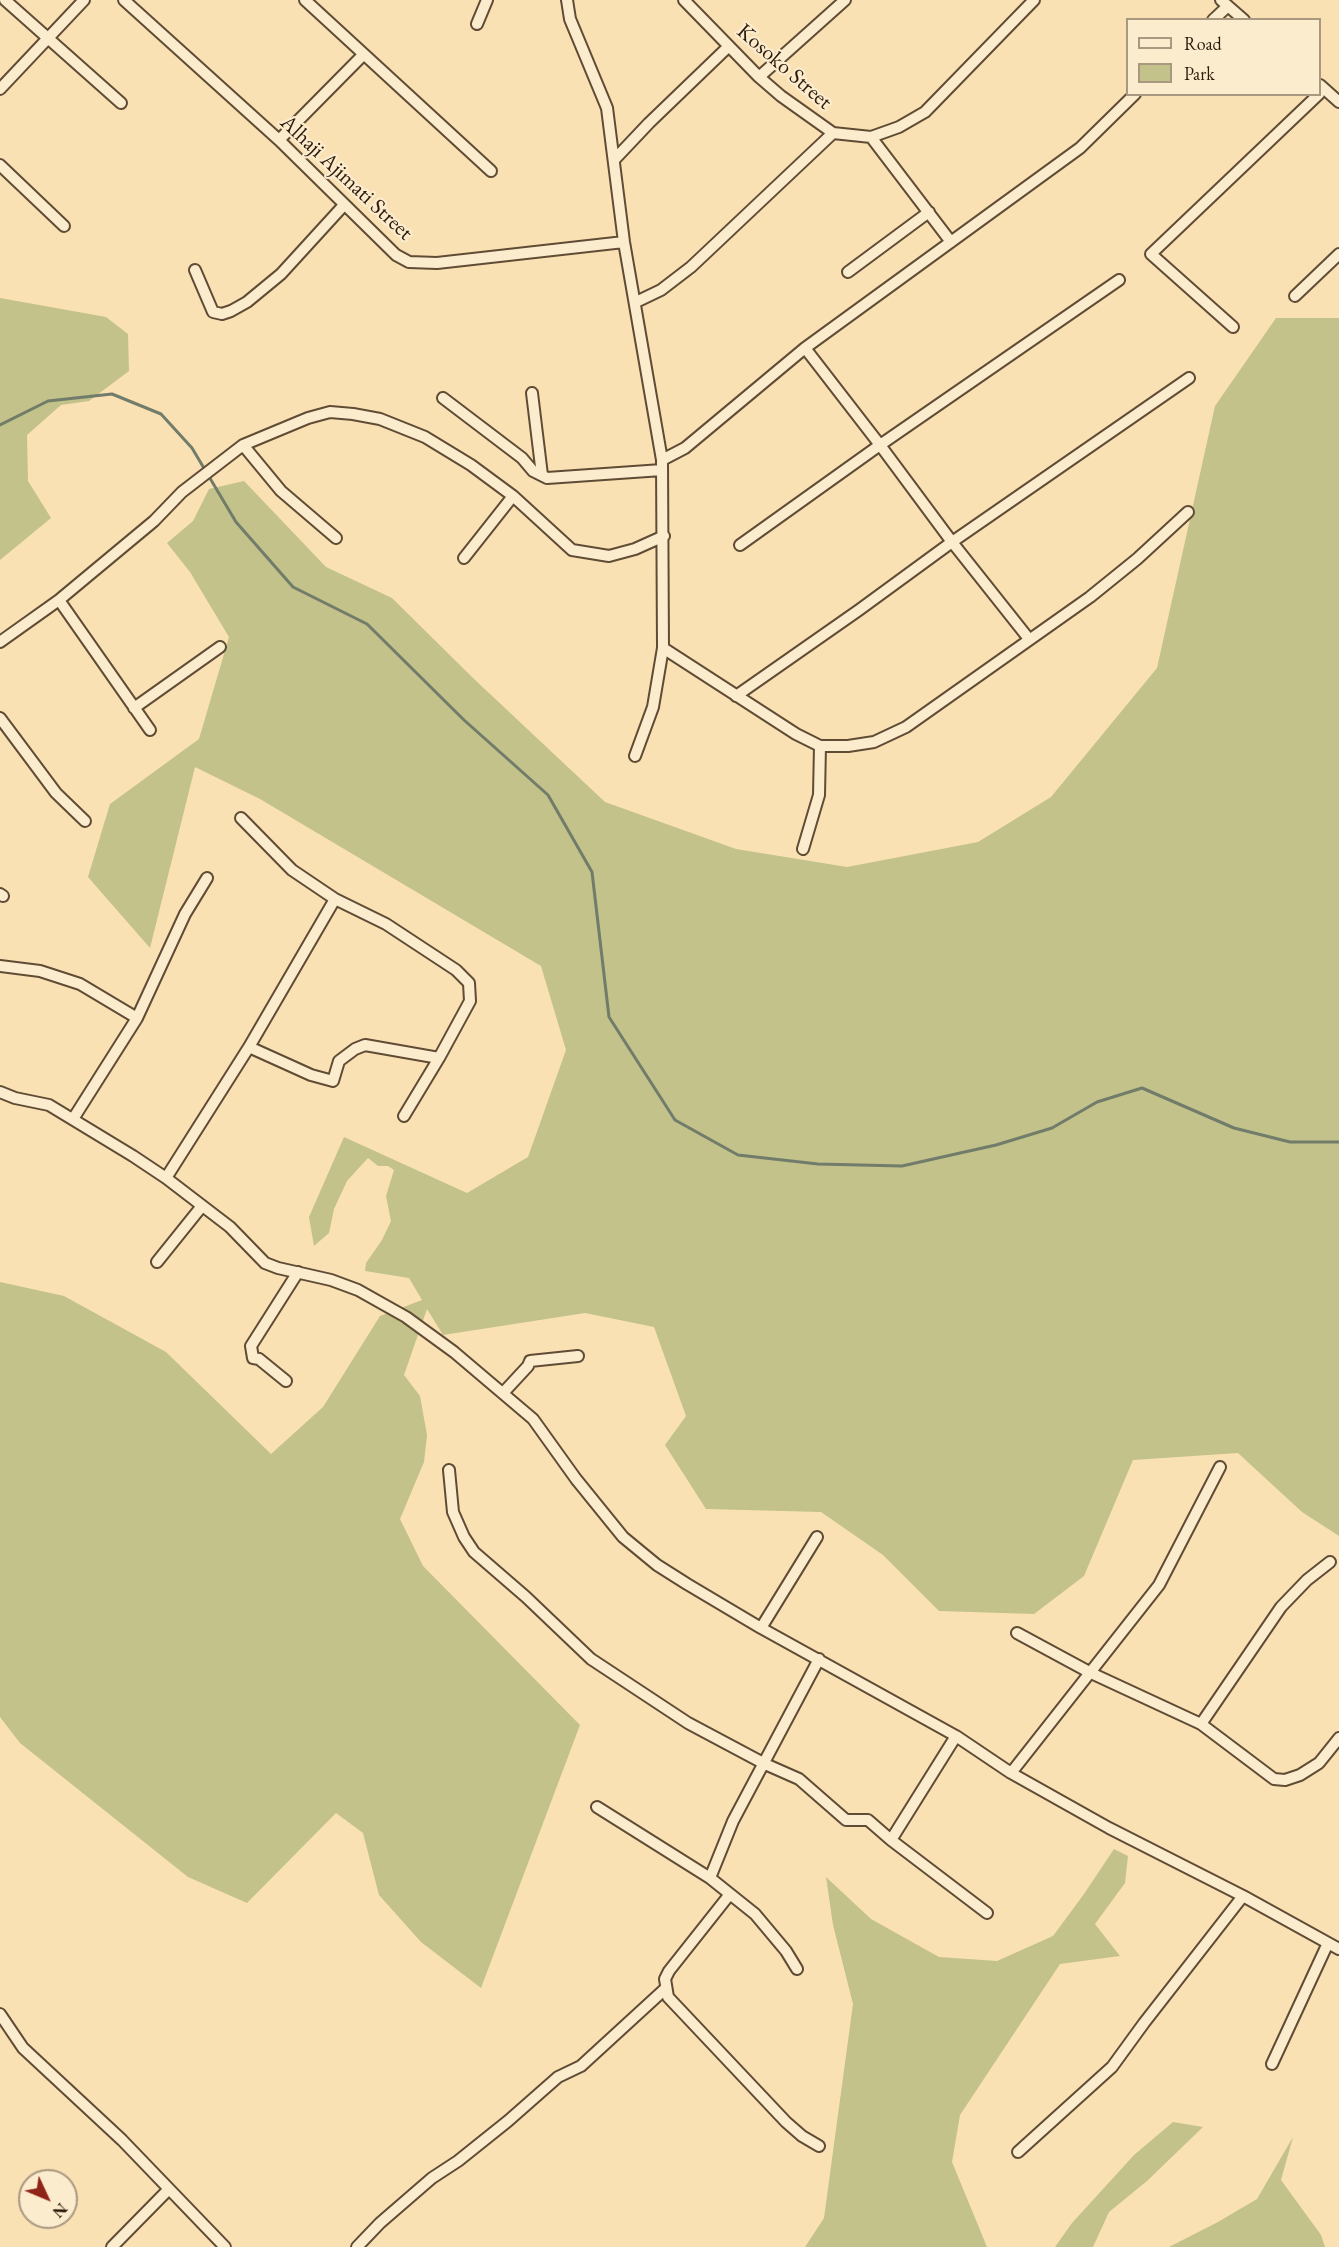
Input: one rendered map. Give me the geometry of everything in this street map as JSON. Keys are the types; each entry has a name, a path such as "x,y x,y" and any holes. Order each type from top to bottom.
{"street":[{"path":"5,0 121,103"},
{"path":"0,90 84,0"},
{"name":"Alhaji Ajimati Street","path":"124,0 279,140 396,255 409,262 437,263 624,242"},
{"path":"305,0 491,171"},
{"path":"477,24 487,0"},
{"path":"567,0 570,19 607,108 624,242 662,465 663,648 653,707 635,756"},
{"name":"Kosoko Street","path":"684,0 759,77 833,133 871,136 900,128 925,112 1034,0"},
{"path":"759,77 845,0"},
{"path":"1214,18 1224,3 1242,18"},
{"path":"614,160 728,47"},
{"path":"279,140 363,55"},
{"path":"1321,91 1339,102"},
{"path":"443,398 522,458 533,471 546,478 662,465 805,348 1080,148 1133,96"},
{"path":"1233,327 1151,254 1316,96"},
{"path":"636,302 661,290 691,267 833,133"},
{"path":"871,136 951,242"},
{"path":"0,165 64,226"},
{"path":"195,270 213,312 222,314 231,312 281,274 344,205"},
{"path":"848,272 929,212"},
{"path":"1296,296 1339,254"},
{"path":"740,545 1119,280"},
{"path":"805,348 952,542 1029,639"},
{"path":"736,696 952,542 1189,378"},
{"path":"532,393 542,476"},
{"path":"0,642 59,600 200,478 243,445 308,418 330,412 380,419 425,436 471,465 513,496 572,550 609,556 635,549 664,536"},
{"path":"243,445 280,490 336,538"},
{"path":"464,558 513,496"},
{"path":"663,648 736,696 820,746 848,746 874,742 906,727 1100,589 1188,512"},
{"path":"59,600 150,730"},
{"path":"134,708 220,647"},
{"path":"0,718 56,793 86,821"},
{"path":"803,849 819,795 820,746"},
{"path":"241,819 292,870 335,900 386,924 456,970 469,983 470,1001 404,1116"},
{"path":"73,1119 137,1018 185,914 207,878"},
{"path":"166,1178 249,1047 335,900"},
{"path":"0,966 40,971 80,984 137,1018"},
{"path":"249,1047 311,1075 333,1081 339,1061 355,1049 365,1045 439,1058"},
{"path":"0,1092 15,1098 49,1105 166,1178 230,1227 265,1263 358,1290 406,1317 454,1352 533,1419 576,1479 623,1537 657,1565 761,1628 956,1736 1011,1773 1109,1828 1244,1896 1339,1949"},
{"path":"157,1262 202,1206"},
{"path":"286,1381 259,1359 253,1358 251,1346 298,1272"},
{"path":"503,1393 530,1361 578,1356"},
{"path":"1011,1773 1159,1585 1220,1467"},
{"path":"449,1470 453,1512 464,1537 474,1552 526,1597 591,1659 688,1723 765,1764 799,1779 846,1820 868,1820 987,1913"},
{"path":"761,1628 816,1538"},
{"path":"1201,1724 1281,1607 1307,1580 1330,1562"},
{"path":"1017,1633 1091,1673 1201,1724 1274,1779 1285,1780 1300,1775 1319,1763 1339,1738"},
{"path":"710,1878 734,1821 819,1659"},
{"path":"891,1840 956,1736"},
{"path":"597,1807 710,1878 755,1914 772,1932 797,1969"},
{"path":"730,1894 669,1971 665,1979 665,1989 674,2005 715,2045 786,2122 802,2136 819,2146"},
{"path":"1018,2152 1112,2067 1244,1896"},
{"path":"1272,2064 1328,1943"},
{"path":"357,2247 380,2223 432,2178 459,2161 500,2128 558,2076 581,2066 665,1989"},
{"path":"0,2014 23,2048 122,2140 225,2247"},
{"path":"112,2247 168,2190"}],"green space":[{"path":"0,298 106,317 128,334 129,371 89,401 61,405 27,435 28,481 51,518 0,560"},
{"path":"1276,318 1339,318 1339,1536 1302,1512 1238,1453 1133,1460 1084,1576 1034,1614 939,1611 883,1555 821,1512 706,1509 665,1445 686,1416 654,1327 585,1313 443,1335 427,1309 404,1375 420,1396 427,1435 424,1462 400,1519 423,1566 580,1725 481,1988 421,1942 379,1895 363,1833 336,1813 247,1903 188,1877 20,1743 0,1717 0,1282 64,1296 166,1352 271,1454 323,1407 380,1316 422,1300 409,1278 365,1271 366,1263 382,1240 391,1221 386,1196 394,1170 388,1166 378,1166 368,1158 347,1181 334,1209 329,1233 314,1246 309,1217 344,1137 467,1193 528,1157 566,1050 541,966 260,799 195,767 150,948 88,877 110,804 199,739 229,637 190,572 167,543 193,521 209,489 244,481 326,567 392,598 605,802 736,849 847,867 978,842 1051,797 1157,668 1215,406"},
{"path":"1114,1849 1128,1856 1125,1883 1095,1924 1120,1956 1060,1964 960,2115 952,2162 987,2247 805,2247 824,2218 853,2004 833,1925 826,1877 871,1919 939,1957 997,1961 1053,1936"},
{"path":"1173,2122 1203,2127 1147,2181 1109,2212 1093,2247 1055,2247 1072,2223 1134,2155"},
{"path":"1293,2137 1281,2180 1321,2235 1325,2247 1169,2247 1257,2199"}],"waterway":[{"path":"0,425 48,401 112,394 161,414 192,448 236,522 293,587 367,624 464,720 548,795 592,872 609,1017 675,1120 738,1155 818,1164 902,1166 996,1145 1052,1128 1097,1102 1142,1088 1234,1128 1290,1142 1339,1142"}]}
